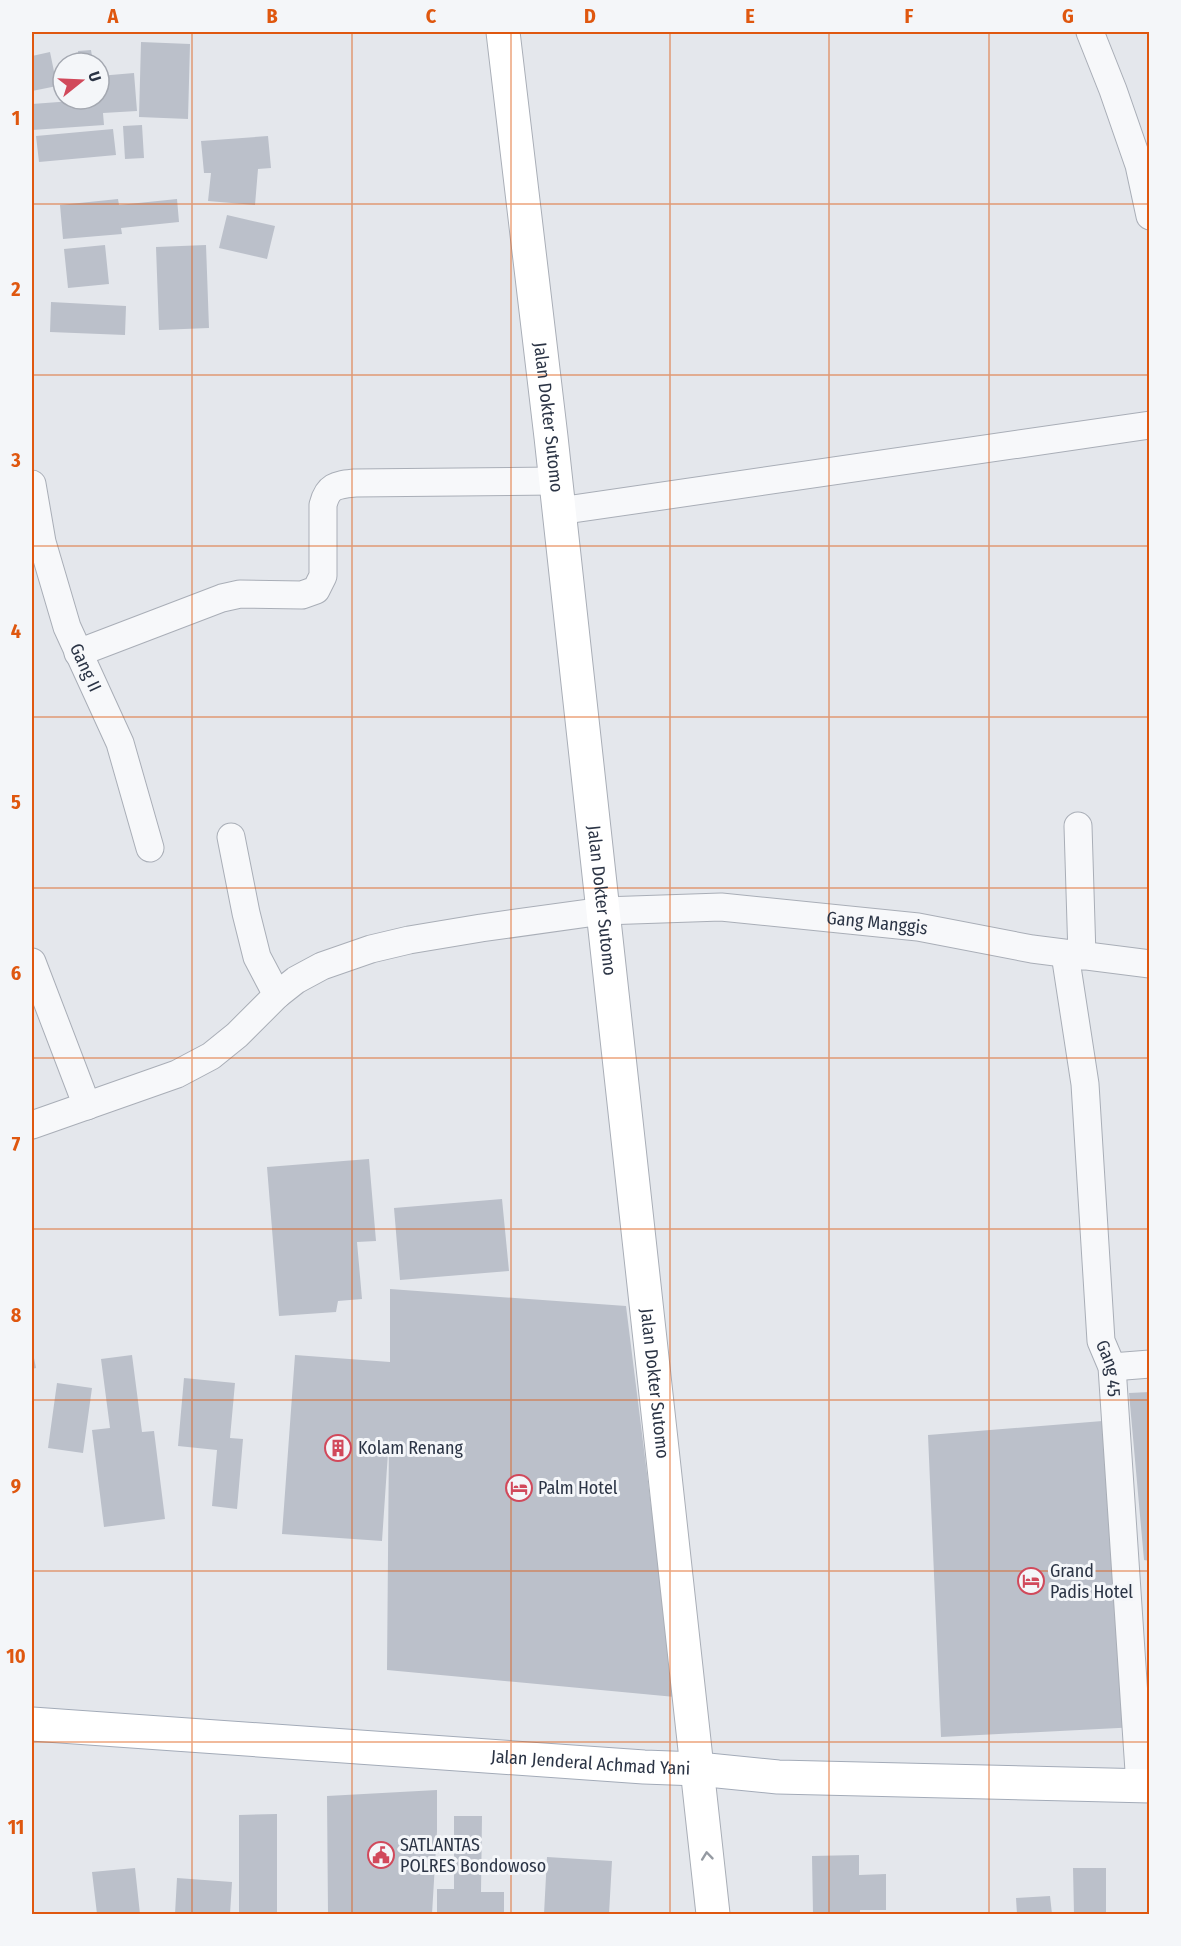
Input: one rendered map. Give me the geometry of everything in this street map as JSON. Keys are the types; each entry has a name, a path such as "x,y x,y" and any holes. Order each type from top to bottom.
{"street":[{"name":"Jalan Dokter Sutomo","path":"503,32 557,496 713,1914"},
{"path":"1090,32 1139,165 1149,216"},
{"path":"78,653 222,598 240,594 302,595 315,590 323,576 321,517 323,505 326,495 336,486 355,483 557,496 1149,425"},
{"name":"Gang II","path":"32,484 42,542 67,627 120,743 150,848"},
{"name":"Gang 45","path":"1078,826 1074,955 1085,1084 1101,1341 1112,1367 1145,1786"},
{"path":"231,837 246,914 258,957 277,995"},
{"name":"Gang Manggis","path":"32,1125 177,1074 211,1056 237,1035 277,995 296,980 322,966 371,949 471,930 603,911 722,907 918,927 1074,955 1149,964"},
{"path":"32,962 87,1106"},
{"path":"1112,1367 1149,1364"},
{"name":"Jalan Jenderal Achmad Yani","path":"32,1724 698,1769 778,1777 1145,1786"}],"building":[{"path":"141,42 190,44 188,119 139,117"},
{"path":"50,52 51,87 32,91 32,56"},
{"path":"134,73 137,111 103,113 104,125 32,130 32,104 51,103 51,111 111,111 111,75"},
{"path":"142,125 144,158 125,159 123,126"},
{"path":"113,129 116,155 39,162 36,136"},
{"path":"268,136 271,168 258,169 255,205 208,201 211,173 204,173 201,141"},
{"path":"118,199 119,205 177,199 179,222 121,228 122,234 63,239 60,205"},
{"path":"227,215 275,226 267,259 219,248"},
{"path":"105,245 109,284 68,288 64,249"},
{"path":"206,245 209,328 159,330 156,247"},
{"path":"51,302 126,306 125,335 50,332"},
{"path":"369,1159 376,1241 357,1242 362,1299 338,1301 336,1312 279,1316 267,1167"},
{"path":"502,1199 509,1271 400,1280 394,1208"},
{"name":"Palm Hotel","path":"390,1289 626,1306 675,1697 387,1670 389,1438 382,1541 282,1534 295,1355 390,1362"},
{"path":"32,1348 36,1368 32,1369"},
{"path":"132,1355 142,1432 154,1431 165,1519 104,1527 92,1430 110,1428 101,1359"},
{"path":"184,1378 235,1383 230,1438 243,1439 237,1509 212,1506 217,1450 178,1446"},
{"path":"57,1383 92,1388 83,1453 48,1448"},
{"path":"1150,1392 1150,1561 1144,1560 1129,1393"},
{"name":"Grand Padis Hotel","path":"1115,1420 1138,1727 941,1737 928,1435"},
{"name":"SATLANTAS POLRES Bondowoso","path":"437,1790 432,1914 328,1914 327,1796"},
{"path":"277,1814 277,1914 239,1914 239,1815"},
{"path":"454,1816 482,1816 481,1892 504,1892 504,1914 437,1914 437,1889 454,1889"},
{"path":"859,1855 859,1875 886,1874 886,1910 860,1910 860,1914 813,1914 812,1856"},
{"path":"547,1857 612,1861 609,1914 544,1914"},
{"path":"135,1868 140,1914 97,1914 92,1872"},
{"path":"1073,1868 1106,1868 1106,1914 1074,1914"},
{"path":"177,1878 232,1882 230,1914 175,1914"},
{"path":"1050,1896 1052,1914 1017,1914 1016,1898"}],"place":[{"name":"Kolam Renang","path":"338,1448"},
{"name":"Palm Hotel","path":"519,1488"},
{"name":"Grand Padis Hotel","path":"1031,1581"},
{"name":"SATLANTAS POLRES Bondowoso","path":"381,1855"}]}
